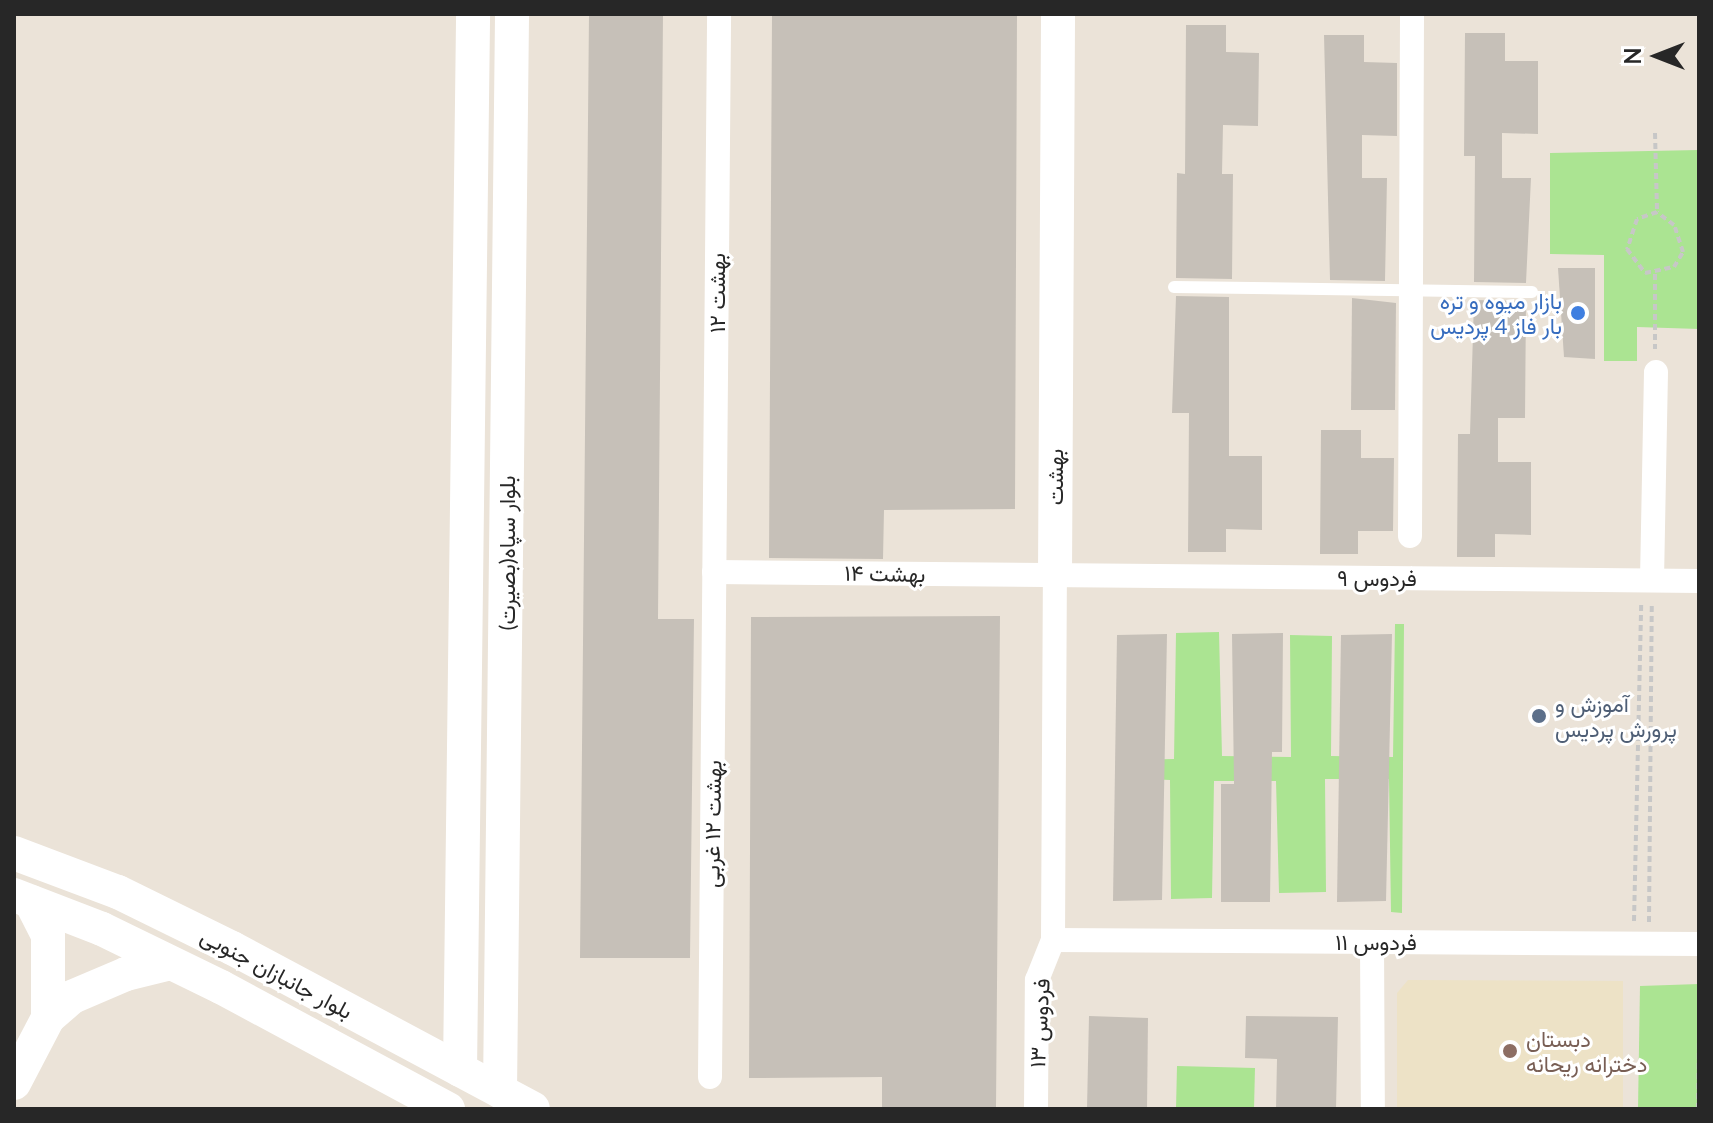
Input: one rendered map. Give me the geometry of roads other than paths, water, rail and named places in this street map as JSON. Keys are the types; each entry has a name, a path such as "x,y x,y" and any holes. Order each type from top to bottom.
{"main road":[{"name":"بلوار سپاه(بصیرت)","path":"460,1070 471,422 473,14"},
{"name":"بلوار سپاه(بصیرت)","path":"500,1091 512,14"},
{"name":"بهشت","path":"1055,575 1058,14"},
{"path":"471,422 507,422"},
{"name":"بلوار جانبازان جنوبی","path":"14,853 118,892 232,948 533,1109"},
{"path":"14,1083 48,1018 48,935 22,899"},
{"name":"بلوار جانبازان جنوبی","path":"22,899 171,963 448,1109"},
{"path":"48,1018 99,984 171,963"}],"street":[{"name":"بهشت ۱۲","path":"714,572 719,14"},
{"path":"1410,536 1412,14"},
{"path":"1646,580 1656,372"},
{"name":"بهشت ۱۴","path":"714,572 1055,575"},
{"name":"بهشت ۱۲ غربی","path":"710,1077 714,572"},
{"name":"فردوس ۹","path":"1055,575 1699,581"},
{"name":"بهشت","path":"1053,940 1055,575"},
{"name":"فردوس ۱۱","path":"1053,940 1699,944"},
{"name":"فردوس ۱۳","path":"1036,1109 1037,980 1053,940"},
{"path":"1372,942 1373,1109"}],"lane":[{"path":"1174,287 1411,287 1532,292"}],"place":[{"name":"بازار میوه و تره بار فاز 4 پردیس","path":"1578,313"},
{"name":"آموزش و پرورش پردیس","path":"1539,716"},
{"name":"دبستان دخترانه ریحانه","path":"1510,1051"}]}
